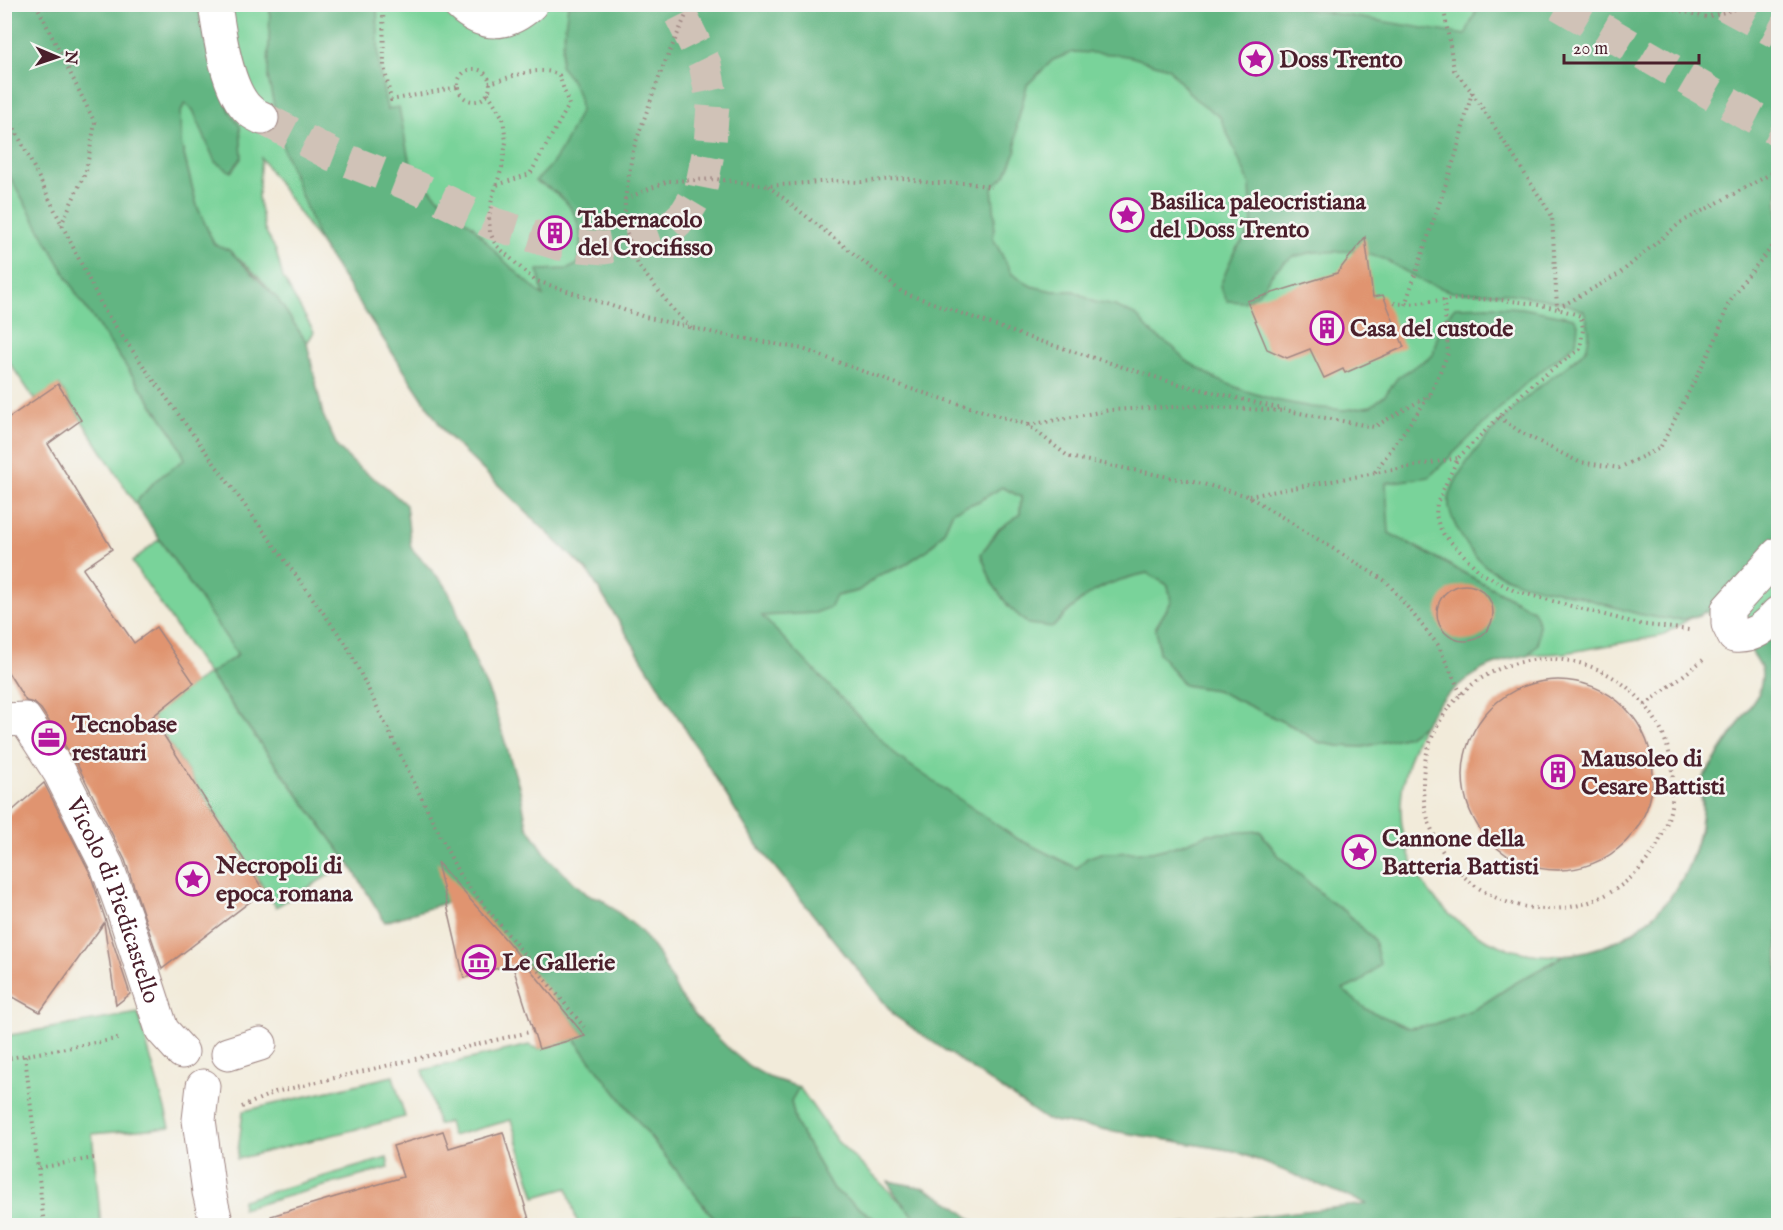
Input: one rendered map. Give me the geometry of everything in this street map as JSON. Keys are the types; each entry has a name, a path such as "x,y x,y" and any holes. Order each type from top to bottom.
{"street":[{"path":"215,4 222,47 234,87 248,110 262,118"},
{"path":"459,4 478,18 501,21 515,17 531,4"},
{"path":"1779,554 1728,609 1728,624 1734,636 1747,637 1768,624 1779,613"},
{"name":"Vicolo di Piedicastello","path":"15,720 60,772 107,866 166,1030"},
{"path":"228,1054 260,1044"},
{"path":"203,1086 199,1120 209,1191 217,1226"}],"path":[{"path":"36,4 95,123 86,171 61,225"},
{"path":"383,4 384,66 391,100 458,87"},
{"path":"691,4 662,69 633,150 625,198 625,228 638,265 675,312 692,328"},
{"path":"1450,4 1443,5 1454,70 1472,92 1552,216 1557,308"},
{"path":"1652,4 1706,17 1754,4"},
{"path":"488,93 481,100 472,101 463,97 458,82 464,73 474,70 484,74 489,83 488,93 502,118 506,142 502,168 489,217 489,232 495,244 534,280 645,317 803,349 908,388 1028,425 1069,457 1248,496 1387,582 1438,645 1461,694"},
{"path":"489,83 534,72 554,72 559,75 569,105 530,174 496,186"},
{"path":"1405,305 1456,154 1472,92"},
{"path":"4,107 104,310 346,644 460,876 584,1027"},
{"path":"1557,308 1618,274 1680,223 1779,170"},
{"path":"625,198 668,181 716,179 768,186 904,178 931,183 968,183 992,187"},
{"path":"768,186 902,292 1030,338 1160,379 1294,412 1374,427 1430,395"},
{"path":"1499,417 1522,433 1579,462 1619,468 1660,448 1715,341 1728,305 1744,280 1779,240"},
{"path":"1375,472 1430,395 1448,353 1444,300"},
{"path":"1394,303 1405,305 1444,300 1503,300 1557,308 1581,316 1583,330 1580,349 1532,385 1458,458 1437,503 1436,515 1444,536 1481,573 1515,591 1639,624 1734,636"},
{"path":"1028,425 1110,410 1193,406 1294,412"},
{"path":"1248,496 1458,458"},
{"path":"1646,705 1734,636"},
{"path":"1541,658 1571,660 1599,669 1626,685 1646,705 1662,732 1671,761 1672,794 1666,825 1651,855 1630,879 1603,897 1572,907 1539,910 1508,903 1479,889 1455,868 1436,842 1432,832 1425,811 1422,779 1427,747 1440,718 1461,694 1510,664 1541,658"},
{"path":"4,1059 166,1030"},
{"path":"239,1109 275,1092 534,1031"},
{"path":"25,1056 44,1226"},
{"path":"38,1168 94,1158"}],"green space":[{"path":"1294,4 1301,8 1465,35 1479,5 1778,5 1778,543 1726,597 1701,614 1689,618 1647,616 1509,579 1488,568 1475,556 1456,527 1449,507 1453,486 1472,456 1498,425 1524,399 1584,351 1589,333 1584,311 1562,302 1505,293 1452,292 1424,282 1384,259 1357,251 1314,252 1292,257 1275,270 1258,294 1244,302 1227,301 1220,286 1235,250 1245,238 1252,224 1250,185 1220,117 1194,98 1168,68 1132,57 1073,52 1053,60 1027,85 1017,125 1016,151 1006,175 992,187 995,217 993,238 1012,274 1031,286 1053,291 1074,291 1094,302 1115,306 1137,316 1153,334 1173,347 1185,360 1216,379 1243,390 1275,400 1344,410 1371,406 1385,395 1398,377 1433,355 1440,324 1455,307 1522,308 1574,318 1578,324 1576,343 1525,384 1429,477 1386,483 1389,533 1533,610 1539,624 1538,644 1528,655 1509,659 1483,669 1460,684 1439,703 1423,725 1408,736 1363,747 1318,742 1294,727 1216,690 1184,685 1159,653 1156,627 1171,602 1168,585 1147,573 1106,585 1095,591 1074,606 1053,627 1028,624 1009,607 992,583 981,554 999,529 1020,514 1021,497 1002,487 979,501 953,511 943,533 929,549 903,566 879,575 858,591 836,596 831,607 815,613 762,616 898,757 1016,838 1077,868 1087,858 1101,853 1152,852 1180,845 1208,834 1260,831 1277,854 1328,900 1345,911 1374,940 1380,964 1360,982 1343,990 1366,1009 1409,1028 1435,1024 1477,1008 1563,956 1611,944 1633,932 1669,899 1683,878 1693,856 1700,831 1703,806 1701,782 1759,693 1762,673 1757,659 1749,648 1778,626 1778,1225 1179,1225 1367,1204 1235,1151 1047,1120 895,1016 757,845 589,573 446,434 320,243 284,151 268,78 270,5 377,5 379,69 387,109 399,107 408,155 414,171 451,210 472,225 500,257 543,296 538,270 568,269 578,264 580,249 578,224 574,214 559,195 535,181 548,169 566,142 580,111 576,91 560,66 568,5"},
{"path":"4,5 198,5 208,52 231,114 240,126 242,157 231,172 215,162 193,110 185,103 180,114 181,143 197,206 214,244 229,250 277,298 307,343 323,415 338,448 406,505 411,548 445,585 491,697 520,790 527,826 550,860 570,879 588,895 600,898 640,930 658,954 680,996 696,1016 731,1051 749,1066 768,1077 799,1087 791,1101 796,1124 833,1189 883,1225 719,1225 574,1039 584,1035 469,899 445,903 385,922 349,863 209,674 238,655 135,503 156,480 185,459 175,437 79,298 5,168"},
{"path":"198,5 1778,5 1778,1057 1368,1204 1235,1151 1047,1120 895,1016 757,845 589,573 446,434 261,158 258,197 265,230 276,251 283,278 314,332 307,343 278,301 254,273 242,261 214,244 197,206 181,143 180,114 185,103 193,110 231,114 208,52","holes":["1048,431 1409,543 1533,610 1538,644 1528,655 1565,653 1661,636 1689,619 1706,612 1736,636 1757,658 1761,665 1763,679 1759,693 1702,780 1700,787 1702,811 1697,841 1687,870 1671,896 1650,919 1630,933 1609,944 1575,954 1532,954 1502,946 1474,933 1449,914 1428,891 1413,864 1403,835 1401,803 1403,783 1411,754 1423,725 1408,736 1363,747 1338,746 1318,742 1294,727 1216,690 1184,685 1159,653 1156,627 1172,602 1168,585 1147,573 1106,585 1095,591 1074,606 1053,627 1009,607 992,583 981,554 999,529 1020,514 1021,497 1002,487 979,501 953,511 943,533 903,566 879,575 858,591 836,596","1260,831 1277,854 1328,900 1358,923 1133,853 1152,852"]},
{"path":"5,168 79,298 175,437 185,459 156,480 135,503 59,385 35,400 5,356"},
{"path":"159,539 239,655 209,675 349,863 276,907 152,717 208,674 132,562"},
{"path":"138,1013 170,1127 92,1134 101,1225 5,1225 5,1036"},
{"path":"574,1039 719,1225 578,1225 567,1188 535,1197 511,1120 452,1136 448,1122 438,1125 423,1070 529,1045 539,1049"},
{"path":"393,1076 405,1117 237,1159 243,1111"},
{"path":"799,1087 837,1141 910,1211 928,1225 883,1225 833,1189 796,1124 791,1101"},
{"path":"387,1158 389,1168 242,1209 242,1200"},
{"path":"888,1181 925,1188 951,1203 979,1225 942,1227 924,1224 906,1207"}],"building":[{"name":"Casa del custode","path":"1365,237 1373,297 1383,295 1404,347 1345,373 1343,369 1324,378 1310,349 1287,358 1267,349 1247,301 1337,273"},
{"path":"58,384 81,420 48,444 112,549 83,569 134,643 156,627 194,683 152,717 264,891 162,969 125,860 77,764 41,709 34,703 26,701 4,666 4,421"},
{"path":"1459,585 1471,585 1481,589 1489,597 1493,613 1489,629 1481,637 1471,641 1459,641 1449,637 1441,629 1437,619 1437,607 1441,597 1449,589"},
{"name":"Mausoleo di Cesare Battisti","path":"1558,680 1594,687 1611,696 1625,708 1637,722 1646,739 1653,775 1646,811 1637,828 1625,842 1611,854 1594,863 1558,870 1522,863 1505,854 1491,842 1479,828 1470,811 1463,775 1470,739 1479,722 1491,708 1505,696 1522,687"},
{"path":"44,783 90,873 130,994 116,1005 104,923 40,1012 4,992 4,818"},
{"path":"437,862 507,941 585,1036 539,1049 512,964 464,978"},
{"path":"443,1131 449,1148 503,1132 531,1226 273,1226 271,1216 403,1177 393,1146"}],"tunnel":[{"path":"262,118 333,155 418,188 494,224 559,244 604,248 638,242 666,232 686,213 701,188 710,144 713,105 705,64 675,4"},
{"path":"1559,4 1743,112 1778,130"},
{"path":"1724,4 1778,33"}],"place":[{"name":"Doss Trento","path":"1256,59"},
{"name":"Basilica paleocristiana del Doss Trento","path":"1127,215"},
{"name":"Tabernacolo del Crocifisso","path":"555,233"},
{"name":"Casa del custode","path":"1327,328"},
{"name":"Tecnobase restauri","path":"49,738"},
{"name":"Mausoleo di Cesare Battisti","path":"1558,772"},
{"name":"Cannone della Batteria Battisti","path":"1359,852"},
{"name":"Necropoli di epoca romana","path":"193,879"},
{"name":"Le Gallerie","path":"479,962"}]}
